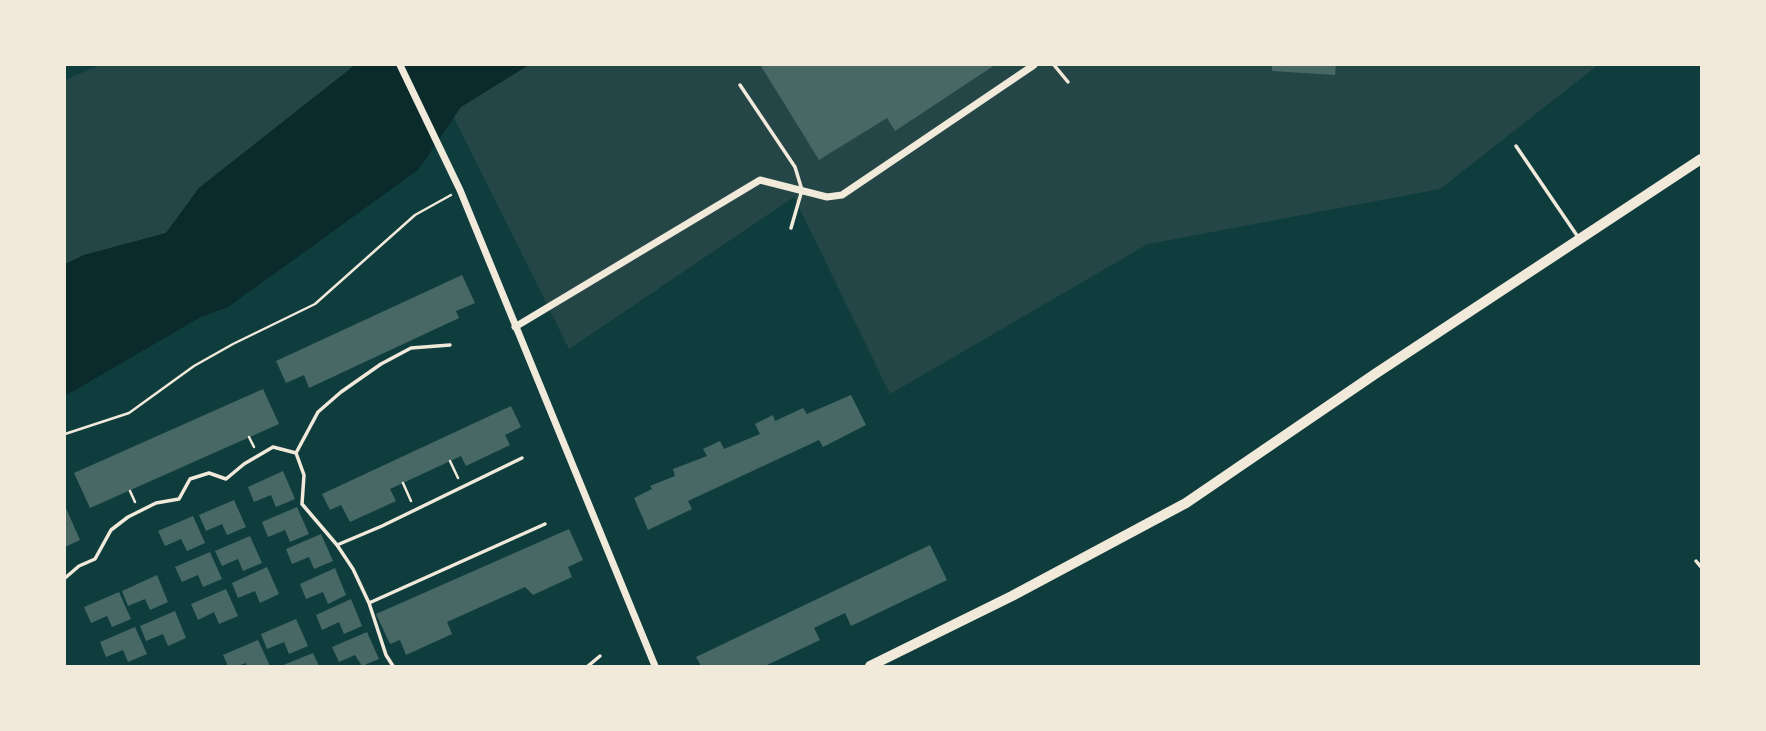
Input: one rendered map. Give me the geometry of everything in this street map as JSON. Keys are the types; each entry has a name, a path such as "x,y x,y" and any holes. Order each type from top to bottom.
{"street":[{"path":"400,65 460,190 655,666"},
{"path":"515,327 760,180 827,197 842,195 1034,65"},
{"path":"870,666 1012,596 1185,503 1701,159"}],"lane":[{"path":"1054,65 1068,82"},
{"path":"740,85 795,167 802,190 791,228"},
{"path":"1516,146 1580,239"},
{"path":"393,666 377,633 369,603 353,569 337,545 302,504 304,475 296,453 318,412 341,392 381,364 411,348 450,345"},
{"path":"65,578 79,566 95,559 111,530 156,503 179,499 190,479 208,473 226,479 244,464 273,447 296,453"},
{"path":"337,545 522,458"},
{"path":"369,603 545,524"},
{"path":"1696,561 1701,567"},
{"path":"589,666 600,656"}],"path":[{"path":"65,435 129,413 194,366 315,304 415,215 460,190"},
{"path":"450,461 463,487"},
{"path":"403,483 415,510"},
{"path":"130,491 139,512"}],"shaded area":[{"path":"100,65 355,65 199,188 166,233 84,255 65,264 65,80"},
{"path":"355,65 529,65 461,107 418,170 228,307 199,318 65,396 65,264 84,255 166,233 199,188"},
{"path":"428,65 1598,65 1440,189 1148,244 890,394 794,197 569,349"}],"building":[{"path":"995,65 895,131 887,118 819,160 761,66"},
{"path":"1272,65 1336,65 1335,75 1272,71"},
{"path":"462,275 475,303 456,311 459,318 309,388 304,375 286,383 276,361"},
{"path":"263,389 279,424 90,508 74,473"},
{"path":"851,395 866,425 823,447 819,440 688,501 692,509 648,530 634,498 652,489 650,486 675,476 673,469 707,456 703,449 720,441 724,449 760,434 755,424 773,415 775,421 803,408 807,414"},
{"path":"511,406 521,427 505,435 510,445 466,466 461,456 390,489 396,501 350,522 341,505 330,510 322,494"},
{"path":"283,471 295,499 276,507 271,495 254,502 248,487"},
{"path":"234,500 246,527 227,535 222,524 206,531 199,515"},
{"path":"65,506 80,540 65,547"},
{"path":"297,507 309,534 290,542 285,530 268,537 262,522"},
{"path":"193,516 205,543 187,551 181,539 165,546 158,531"},
{"path":"569,529 583,560 568,567 572,577 533,595 525,587 447,622 452,634 406,655 400,640 390,644 376,614"},
{"path":"321,534 333,561 314,569 309,557 292,564 286,549"},
{"path":"250,536 262,563 243,571 238,559 222,566 215,551"},
{"path":"930,545 947,580 851,626 845,613 814,628 820,640 765,666 701,666 696,657"},
{"path":"210,552 222,579 203,587 198,575 182,582 175,567"},
{"path":"267,567 279,594 260,603 255,591 238,598 232,583"},
{"path":"335,568 346,595 328,604 323,592 306,599 300,584"},
{"path":"157,575 168,602 150,610 145,599 128,606 122,591"},
{"path":"226,589 238,616 219,624 214,612 198,620 191,604"},
{"path":"119,592 131,619 112,627 107,616 91,623 84,607"},
{"path":"351,599 362,626 344,634 339,622 322,630 316,615"},
{"path":"175,611 186,638 168,646 163,634 146,641 140,626"},
{"path":"296,619 308,646 289,654 284,642 267,649 261,634"},
{"path":"135,627 147,654 128,662 123,650 106,657 100,642"},
{"path":"367,632 379,659 362,666 355,655 339,662 332,647"},
{"path":"258,640 270,666 247,666 246,663 228,666 223,655"},
{"path":"313,653 319,666 281,666"}]}
